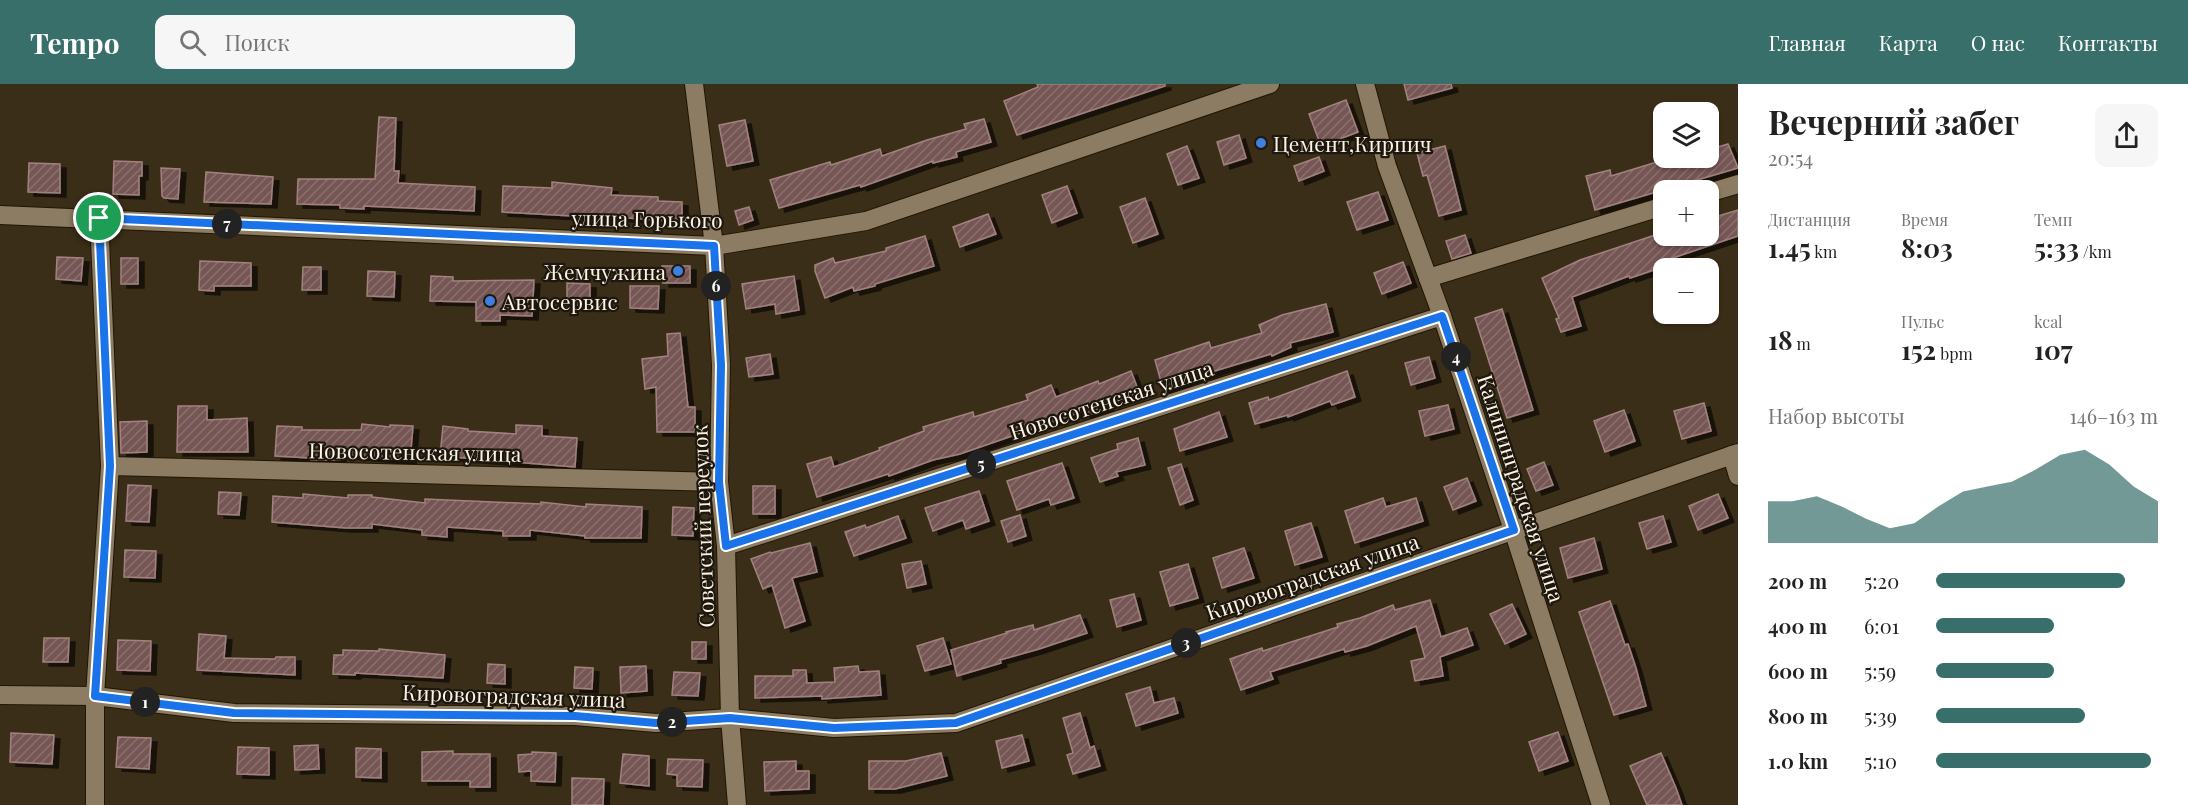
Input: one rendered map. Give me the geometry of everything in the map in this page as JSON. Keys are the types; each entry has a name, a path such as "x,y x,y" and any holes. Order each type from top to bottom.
{"street":[{"name":"Советский переулок","path":"694,84 714,246 721,365 719,482 726,546 730,718 738,805"},
{"name":"улица Горького","path":"0,215 714,246 866,221 1270,84"},
{"name":"Калининградская улица","path":"1365,84 1387,166 1442,316 1514,530 1601,805"},
{"path":"1719,190 1738,184"},
{"path":"1428,278 1653,209"},
{"path":"95,805 95,696 110,466 99,218"},
{"name":"Новосотенская улица","path":"726,546 1442,316"},
{"path":"1735,454 1738,476"},
{"name":"Кировоградская улица","path":"0,695 95,696 234,713 575,716 656,723 730,718 834,728 956,723 1735,454"},
{"name":"Новосотенская улица","path":"110,466 719,482"}],"building":[{"path":"1037,84 1165,84 1165,86 1017,135 1004,101 1038,87"},
{"path":"1404,84 1451,84 1452,88 1408,100"},
{"path":"1346,100 1358,132 1321,146 1309,114"},
{"path":"379,117 396,118 394,171 399,171 398,183 475,187 474,211 364,206 364,209 340,208 340,205 297,204 298,179 375,179"},
{"path":"984,119 991,142 956,152 957,157 933,163 933,161 861,187 860,185 779,208 770,180 830,162 831,165 880,149 882,156 966,129 964,124"},
{"path":"745,120 753,161 727,166 719,125"},
{"path":"1239,135 1246,158 1224,165 1217,142"},
{"path":"1728,144 1738,168 1697,180 1653,180 1653,193 1595,210 1586,176 1610,170 1611,176 1653,163 1653,168 1719,168 1719,147"},
{"path":"1187,146 1199,178 1178,185 1167,154"},
{"path":"1445,146 1461,210 1439,216 1427,175 1423,176 1417,153"},
{"path":"1319,157 1324,171 1299,181 1294,166"},
{"path":"114,161 142,162 139,195 113,194"},
{"path":"29,163 60,164 60,193 28,192"},
{"path":"161,168 180,169 178,199 162,196"},
{"path":"206,172 273,177 271,204 204,202"},
{"path":"552,182 612,188 611,195 658,197 658,201 682,202 682,222 572,214 572,216 502,212 503,186 552,188"},
{"path":"1067,186 1077,213 1052,223 1042,195"},
{"path":"1378,192 1388,220 1357,230 1347,202"},
{"path":"1145,198 1158,234 1133,243 1120,207"},
{"path":"749,207 753,220 739,225 735,211"},
{"path":"1738,210 1738,236 1719,242 1719,216"},
{"path":"988,214 996,234 960,247 953,227"},
{"path":"1465,235 1471,253 1452,259 1446,241"},
{"path":"925,236 934,266 875,284 875,286 854,291 853,287 825,298 815,265 833,258 835,263 886,251 886,248"},
{"path":"1652,236 1653,246 1708,246 1673,258 1653,258 1653,270 1630,278 1629,276 1572,297 1581,326 1561,332 1556,319 1559,318 1542,278 1580,260"},
{"path":"57,257 83,258 81,281 56,279"},
{"path":"121,258 138,258 138,284 121,284"},
{"path":"200,261 251,263 251,286 214,286 214,291 199,290"},
{"path":"1403,262 1411,283 1382,294 1374,273"},
{"path":"662,266 690,266 690,283 663,283"},
{"path":"303,267 321,267 321,290 302,290"},
{"path":"368,271 395,272 394,297 367,296"},
{"path":"431,276 453,277 453,281 534,280 532,316 500,315 500,321 476,321 476,302 430,301"},
{"path":"794,276 799,310 776,314 775,304 746,309 742,284"},
{"path":"567,283 590,284 590,305 567,305"},
{"path":"630,286 659,286 658,309 630,308"},
{"path":"1326,304 1333,332 1290,343 1291,347 1272,356 1271,354 1218,370 1163,389 1155,360 1209,342 1211,348 1262,333 1259,325 1282,315"},
{"path":"1502,309 1533,410 1507,418 1475,318"},
{"path":"680,333 688,407 695,407 695,432 657,432 656,387 645,389 642,359 668,356 667,334"},
{"path":"770,354 773,374 749,377 746,358"},
{"path":"1429,357 1435,378 1411,385 1405,363"},
{"path":"1131,371 1139,392 1107,405 1108,408 1086,416 1084,411 960,454 933,460 889,476 888,474 817,497 807,464 831,457 834,467 924,431 923,427 973,412 974,417 1028,400 1026,395 1051,385 1056,397 1098,381 1099,384"},
{"path":"1347,371 1355,397 1332,405 1330,401 1288,417 1288,415 1255,424 1249,403 1268,397 1269,400"},
{"path":"1704,403 1711,431 1682,439 1674,411"},
{"path":"1448,405 1454,429 1425,436 1419,411"},
{"path":"178,406 207,406 207,420 247,418 248,452 177,452"},
{"path":"1624,410 1635,441 1605,452 1594,421"},
{"path":"1219,412 1227,437 1180,451 1174,429"},
{"path":"147,421 147,452 121,453 120,422"},
{"path":"362,424 390,427 390,425 413,426 410,461 340,454 340,460 275,456 277,426 302,427 302,430 361,430"},
{"path":"516,425 542,426 542,436 577,438 575,467 440,456 443,426 468,429 468,431 516,434"},
{"path":"1138,438 1145,465 1116,472 1118,476 1100,482 1091,458 1118,449 1117,444"},
{"path":"1544,462 1553,485 1536,491 1527,469"},
{"path":"1062,463 1074,498 1051,505 1049,499 1017,510 1007,481"},
{"path":"1181,464 1193,500 1180,505 1168,468"},
{"path":"1467,478 1476,501 1453,510 1444,487"},
{"path":"128,485 151,486 149,522 126,521"},
{"path":"753,486 775,486 775,514 753,514"},
{"path":"979,491 989,521 966,529 963,520 933,531 925,508"},
{"path":"219,492 241,493 239,515 218,514"},
{"path":"303,494 348,498 348,495 372,495 372,497 425,503 425,499 541,504 541,502 586,507 586,504 642,507 641,538 585,538 585,536 530,530 530,536 503,536 503,531 447,527 447,537 422,535 422,530 372,524 372,528 346,528 272,522 273,496 303,498"},
{"path":"1718,494 1728,518 1698,530 1689,506"},
{"path":"1383,498 1386,507 1416,498 1423,521 1355,543 1345,511"},
{"path":"673,507 694,508 693,536 672,535"},
{"path":"1020,515 1026,536 1008,542 1001,521"},
{"path":"898,516 906,538 854,556 845,532 865,525 866,528"},
{"path":"1663,516 1671,542 1647,549 1639,523"},
{"path":"1311,523 1322,557 1295,565 1285,531"},
{"path":"1594,538 1602,569 1568,578 1560,548"},
{"path":"810,543 817,572 792,578 805,621 785,628 772,585 763,589 751,559"},
{"path":"1244,548 1254,578 1222,588 1213,558"},
{"path":"125,550 156,551 155,578 124,577"},
{"path":"921,561 926,584 907,588 902,564"},
{"path":"1188,564 1198,598 1170,606 1160,572"},
{"path":"1134,594 1141,620 1117,627 1110,600"},
{"path":"1430,600 1441,637 1467,628 1473,645 1440,657 1443,676 1415,681 1411,661 1425,658 1416,626 1367,646 1345,652 1344,649 1270,672 1273,679 1241,690 1230,659 1338,627 1337,624 1393,605 1395,610"},
{"path":"1610,601 1625,645 1628,644 1646,706 1614,715 1579,612"},
{"path":"1512,604 1526,634 1505,644 1490,614"},
{"path":"1080,615 1087,633 957,676 951,650 1006,632 1033,625 1034,630"},
{"path":"199,634 226,636 224,658 295,657 295,675 197,670"},
{"path":"44,638 69,638 68,662 43,662"},
{"path":"943,638 951,664 925,671 917,646"},
{"path":"118,640 151,641 150,671 117,670"},
{"path":"692,642 706,642 706,659 692,659"},
{"path":"379,649 445,655 443,678 333,674 334,655 343,655 343,650 379,651"},
{"path":"488,664 505,665 505,684 487,683"},
{"path":"646,666 647,691 621,693 620,667"},
{"path":"858,666 859,672 879,671 881,695 822,699 822,696 755,698 755,676 793,676 793,670 806,670 807,683 835,682 834,668"},
{"path":"575,667 593,668 592,689 574,688"},
{"path":"674,672 700,673 698,696 672,695"},
{"path":"1150,687 1154,703 1174,698 1178,713 1136,726 1126,694"},
{"path":"1080,713 1090,748 1094,746 1100,766 1073,774 1067,755 1073,753 1063,718"},
{"path":"1558,732 1568,761 1539,771 1529,742"},
{"path":"11,733 54,735 52,764 10,762"},
{"path":"1022,735 1029,761 1002,768 996,741"},
{"path":"118,737 151,738 149,769 116,767"},
{"path":"318,745 319,769 295,770 294,746"},
{"path":"238,747 269,748 269,775 237,774"},
{"path":"356,748 381,749 381,778 356,777"},
{"path":"453,751 453,754 490,754 490,787 470,787 470,781 422,781 422,752"},
{"path":"532,752 556,753 555,782 531,781 531,771 519,772 518,755 532,754"},
{"path":"941,753 947,776 895,789 869,789 869,761 906,761"},
{"path":"1661,753 1682,805 1647,805 1630,766"},
{"path":"623,754 649,756 649,786 620,783"},
{"path":"668,759 703,760 702,787 677,786 677,775 667,774"},
{"path":"796,761 796,771 809,771 809,789 765,791 764,762"},
{"path":"572,778 604,779 603,805 572,805"}],"place":[{"name":"Цемент,Кирпич","path":"1261,143"},
{"name":"Жемчужина","path":"678,271"},
{"name":"Автосервис","path":"490,301"}],"route":[{"path":"99,218 714,246 721,365 719,482 726,546 1442,316 1514,530 956,723 834,728 730,718 656,723 575,716 234,713 95,696 110,466 99,218"}]}
